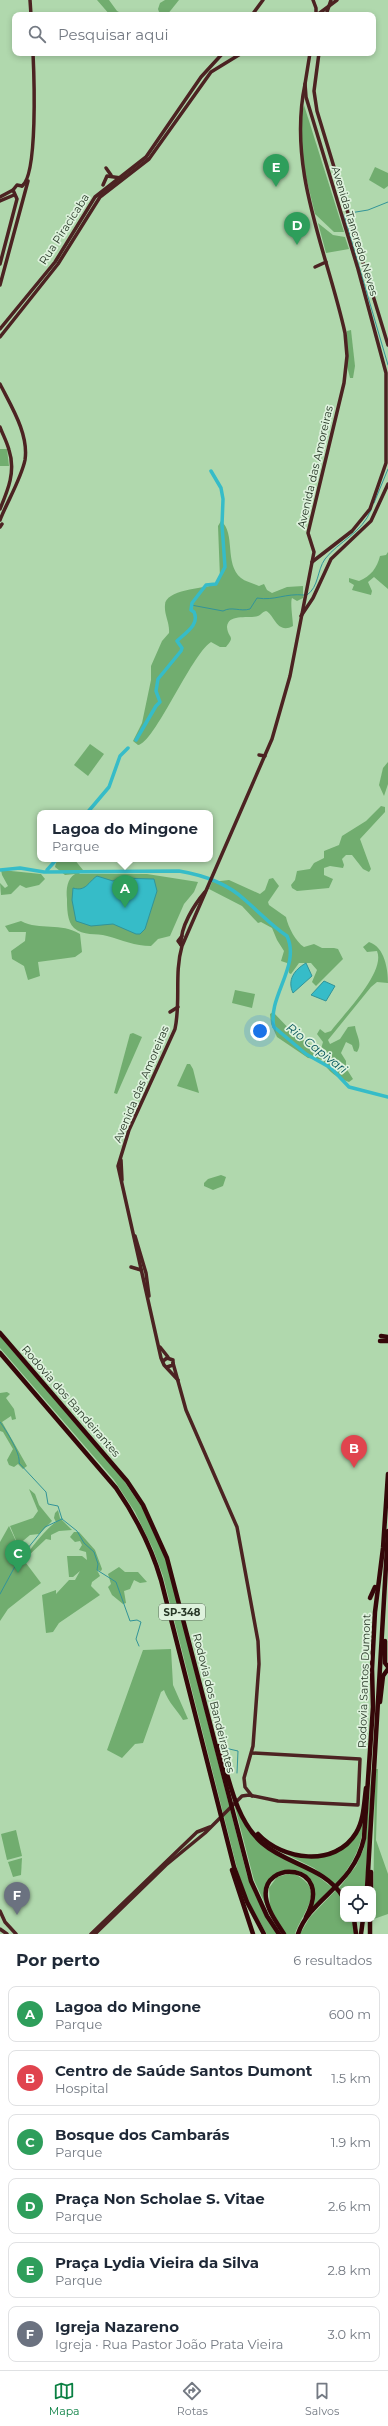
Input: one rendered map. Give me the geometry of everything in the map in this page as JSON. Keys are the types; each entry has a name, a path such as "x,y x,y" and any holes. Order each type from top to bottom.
{"highway":[{"name":"Rodovia dos Bandeirantes","path":"0,1333 119,1471 143,1505 167,1558 208,1710 251,1880 267,1916 279,1934"},
{"path":"388,1337 381,1339 388,1341"},
{"name":"Rodovia dos Bandeirantes","path":"0,1353 116,1488 130,1510 150,1548 161,1580 221,1821 241,1889 264,1934"},
{"name":"Rodovia Santos Dumont","path":"298,1933 311,1914 342,1882 353,1868 363,1844 374,1707 372,1669 379,1576 383,1552 388,1474"},
{"name":"Rodovia Santos Dumont","path":"367,1886 388,1523"},
{"path":"370,1598 379,1576"},
{"path":"376,1715 383,1676 388,1668 385,1661 384,1613"},
{"path":"366,1655 370,1657 372,1669"},
{"path":"208,1710 239,1798 251,1827 271,1844 300,1855 324,1855 344,1846 358,1829 370,1766"},
{"path":"239,1798 246,1822 263,1844 275,1852 323,1876 340,1894"},
{"path":"221,1821 224,1840 236,1885 253,1934"},
{"path":"371,1828 371,1886"},
{"path":"284,1934 272,1914 266,1896 269,1883 275,1876 283,1872 290,1871 301,1874 307,1878 313,1889 313,1902 298,1933"},
{"path":"354,1922 356,1934"},
{"path":"361,1934 363,1922"},
{"path":"370,1922 370,1934"}],"main road":[{"path":"30,0 31,12"},
{"path":"254,12 263,0"},
{"path":"313,0 317,12"},
{"path":"327,12 331,0"},
{"path":"321,12 337,0"},
{"path":"0,197 13,190 17,185 22,186 26,183 36,111 33,56"},
{"name":"Rua Piracicaba","path":"0,330 55,262 95,198 146,157 201,77 220,56"},
{"name":"Rua Piracicaba","path":"0,336 58,264 100,197 146,163 207,77 236,56"},
{"name":"Avenida Tancredo Neves","path":"310,56 305,84 306,97 358,269 386,373 385,469 370,509 352,532 312,562"},
{"path":"319,56 314,91 317,112 388,345"},
{"name":"Avenida das Amoreiras","path":"163,1362 119,1174 121,1155 129,1130 173,1038 178,1018 177,969 183,937 195,906 206,891 215,873 261,766 284,700 314,552 308,533 344,383 347,356 345,334 307,190 301,158 301,106 305,84"},
{"name":"Avenida das Amoreiras","path":"301,106 306,97"},
{"path":"106,168 112,176"},
{"path":"0,285 1,275 22,208 22,200 28,170"},
{"path":"103,185 106,176 121,178"},
{"path":"22,186 24,192"},
{"path":"0,264 15,197 13,190"},
{"path":"0,201 15,197 22,200"},
{"path":"316,269 327,264"},
{"path":"0,330 0,336"},
{"path":"0,384 22,432 25,453 22,468 1,524"},
{"path":"0,392 5,395"},
{"path":"0,427 9,450 12,466 10,485 0,509"},
{"path":"300,617 313,598 332,557 371,521 388,484"},
{"path":"313,557 318,558"},
{"path":"259,755 265,756"},
{"path":"255,764 261,766"},
{"path":"182,946 178,941 183,937"},
{"path":"170,1012 178,1007"},
{"name":"Avenida das Amoreiras","path":"121,1155 124,1190 130,1223 146,1273 150,1305"},
{"path":"131,1267 141,1270"},
{"name":"Avenida das Amoreiras","path":"158,1344 168,1357 173,1360 173,1363"},
{"path":"168,1357 163,1362 178,1380"},
{"path":"167,1367 173,1363 182,1401 237,1527 258,1641 259,1664 252,1753 244,1778 245,1787 252,1796"},
{"path":"239,1798 252,1796 278,1801 358,1805 360,1759 252,1753"},
{"path":"95,1934 141,1889 205,1833 239,1798 245,1787"},
{"path":"91,1934 195,1834 211,1826"},
{"path":"204,1829 205,1833"},
{"path":"195,1834 198,1839"},
{"path":"0,1911 6,1924 8,1934"},
{"path":"0,1926 6,1924"},
{"path":"6,1924 16,1934"},
{"path":"0,1929 8,1934"}],"green space":[{"path":"97,0 109,0 119,12 107,12"},
{"path":"165,0 179,0 169,12 159,12 158,9 160,3"},
{"path":"304,105 344,232 334,232 315,214 301,156 300,122"},
{"path":"375,167 388,173 388,186 384,189 369,180"},
{"path":"318,223 333,235 345,237 349,249 326,253"},
{"path":"351,330 355,366 353,378 350,378 347,366 347,331"},
{"path":"0,449 7,449 9,466 0,466"},
{"path":"221,521 228,533 233,565 241,578 259,586 264,584 267,590 272,593 287,587 303,586 303,598 297,601 292,598 291,600 293,626 283,628 276,623 266,611 258,616 240,617 231,620 227,627 231,639 229,643 226,647 220,647 211,642 203,650 193,663 153,730 145,741 138,745 133,741 142,723 151,680 151,666 162,641 169,633 165,605 171,596 186,590 215,585 220,578 218,526"},
{"path":"388,552 388,589 374,577 368,582 372,591 371,595 352,590 354,585 349,582 349,578 359,581 367,577 375,568 380,556 386,555"},
{"path":"90,744 104,754 88,776 74,765"},
{"path":"388,762 388,784 384,796 379,785 383,768"},
{"path":"381,806 385,807 385,812 360,839 371,869 369,872 363,869 352,855 346,855 342,859 344,865 343,868 330,866 324,868 324,875 333,879 329,888 297,891 292,888 291,885 295,880 297,871 310,869 314,863 324,858 324,851 339,845 342,836 366,821"},
{"path":"56,862 76,862 83,870 79,874 147,874 198,882 194,892 184,904 170,936 158,939 151,946 139,945 103,935 81,932 74,928 70,922 68,914 67,892 69,881 75,874 65,875 55,867"},
{"path":"1,870 41,874 45,879 39,885 26,888 20,885 11,894 1,895 0,883 5,888 8,886"},
{"path":"273,878 279,886 268,902 269,905 286,917 290,930 298,942 304,947 314,944 322,948 338,949 343,959 316,986 312,982 317,970 311,963 299,963 291,974 289,973 287,963 281,961 284,951 272,928 261,922 258,923 242,906 209,889 212,882 229,880 260,894 265,890 269,879"},
{"path":"21,921 36,926 58,927 73,930 80,934 82,952 75,957 38,962 40,976 28,980 24,966 12,959 11,951 25,941 26,932 9,932 5,926"},
{"path":"369,942 379,949 382,954 386,966 388,983 377,982 371,987 328,1040 330,1044 340,1039 348,1027 355,1026 359,1049 357,1052 354,1051 352,1045 346,1042 341,1053 346,1061 346,1068 353,1079 349,1082 333,1074 327,1068 323,1060 308,1058 277,1037 271,1024 270,1014 273,1012 295,1035 312,1045 317,1051 321,1049 323,1042 317,1034 320,1029 325,1033 331,1031 354,1004 370,981 375,970 378,960 377,951 367,952 363,947"},
{"path":"235,990 255,994 252,1008 232,1003"},
{"path":"133,1033 142,1037 117,1094 114,1093 130,1034"},
{"path":"187,1064 190,1064 193,1069 199,1093 177,1086"},
{"path":"221,1175 226,1177 223,1186 213,1190 204,1186 204,1183 208,1179"},
{"path":"0,1336 122,1478 143,1509 165,1556 247,1875 256,1897 277,1934 267,1934 265,1931 248,1901 238,1872 163,1576 153,1549 135,1512 114,1480 0,1348"},
{"path":"7,1392 10,1394 6,1398 14,1409 16,1419 12,1420 11,1416 2,1422 27,1466 23,1469 18,1464 14,1467 9,1465 7,1460 13,1449 3,1432 0,1431 0,1393"},
{"path":"29,1489 35,1494 39,1505 52,1521 39,1534 30,1535 18,1545 10,1526 33,1518 38,1511"},
{"path":"58,1510 60,1518 72,1530 59,1531 51,1535 51,1540 46,1539 27,1557 39,1539 56,1522 54,1518 55,1513"},
{"path":"9,1526 26,1563 41,1583 8,1609 0,1621 0,1542"},
{"path":"74,1532 79,1532 95,1550 102,1569 101,1571 97,1570 100,1576 92,1582 91,1586 100,1595 59,1623 53,1632 46,1633 42,1595 56,1590 56,1594 69,1580 75,1580 80,1571 73,1577 69,1577 67,1556 82,1556 87,1560 86,1552 79,1550 82,1545 80,1541 75,1542 70,1537"},
{"path":"119,1567 125,1572 138,1572 147,1582 140,1583 134,1580 130,1589 124,1591 126,1603 123,1604 112,1595 108,1587 111,1584 108,1574"},
{"path":"171,1649 173,1685 188,1719 183,1720 170,1702 164,1690 161,1692 143,1743 135,1744 122,1758 107,1750 143,1650"},
{"path":"225,1769 235,1800 256,1839 311,1871 333,1888 311,1910 315,1897 312,1881 307,1876 296,1870 285,1870 274,1876 264,1891 271,1917 254,1880"},
{"path":"372,1769 365,1886 341,1886 356,1866 364,1848"},
{"path":"375,1769 378,1769 376,1840 388,1874 388,1914 376,1918 376,1886 373,1886"},
{"path":"364,1814 362,1835 357,1852 336,1885 314,1868 269,1846 288,1854 320,1857 351,1841"},
{"path":"16,1830 22,1856 7,1860 1,1834"},
{"path":"22,1858 21,1875 13,1877 8,1862"},
{"path":"292,1873 303,1879 309,1886 311,1893 307,1908 295,1934 285,1934 270,1907 269,1888 277,1877"},
{"path":"336,1890 340,1895 340,1922 353,1922 355,1934 300,1934 310,1917"}],"water":[{"path":"97,876 113,881 119,878 154,879 157,891 145,929 140,934 136,934 113,924 91,926 76,921 72,900 73,888 84,888"},
{"path":"306,963 312,976 293,993 291,988 291,980 295,972"},
{"path":"324,981 335,986 326,1001 311,995"}],"waterway":[{"path":"350,213 368,210 388,202"},
{"path":"344,215 388,365"},
{"path":"374,503 388,469"},
{"path":"136,740 156,706 160,702 156,691 158,679 181,651 182,648 177,641 191,628 195,621 194,612 191,610 192,603 206,585 216,584 225,567 222,525 223,499 221,488 211,471"},
{"path":"307,595 314,588 320,568 325,559 362,525 371,510"},
{"path":"191,605 223,611 230,609 246,610 250,609 257,598 269,599 291,595 304,595"},
{"path":"90,810 109,787 120,756 128,748"},
{"path":"47,870 54,862"},
{"name":"Rio Capivari","path":"0,870 20,868 44,872 179,871 206,877 223,884 238,894 287,936 290,947 290,959 275,1004 273,1016 274,1027 306,1054 331,1068 349,1087 388,1097"},
{"path":"0,1422 18,1454 19,1463 46,1492 48,1504 58,1506 62,1519 77,1531 84,1543 94,1552 98,1564 97,1570 116,1582 130,1621 137,1620 141,1622 136,1639 139,1646"},
{"path":"0,1594 19,1559 45,1527 62,1519"},
{"path":"221,1737 225,1748 238,1751 237,1773"}],"place":[{"name":"Praça Lydia Vieira da Silva","path":"276,187"},
{"name":"Praça Non Scholae S. Vitae","path":"297,245"},
{"name":"Lagoa do Mingone","path":"125,908"},
{"name":"Centro de Saúde Santos Dumont","path":"354,1468"},
{"name":"Bosque dos Cambarás","path":"18,1573"},
{"name":"Igreja Nazareno","path":"17,1915"}]}
